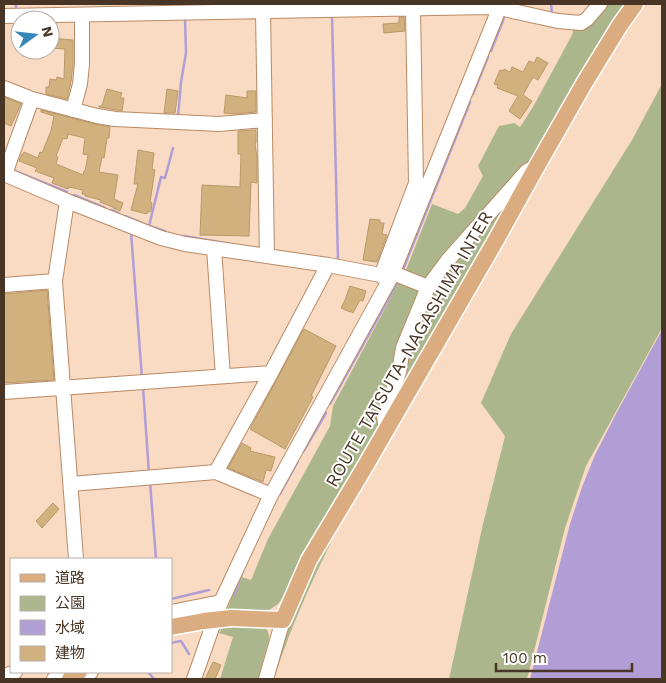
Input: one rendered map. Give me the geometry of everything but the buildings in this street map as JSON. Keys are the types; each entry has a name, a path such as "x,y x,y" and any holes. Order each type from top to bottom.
{"main road":[{"name":"ROUTE TATSUTA-NAGASHIMA INTER","path":"283,620 309,560 496,240 585,82 634,4"},
{"path":"172,627 231,618 283,620"}],"street":[{"path":"4,16 178,8 263,11 494,6 558,21 581,22 587,19 600,4"},
{"path":"194,679 221,602 271,495 388,275 494,6"},
{"path":"388,275 416,183 413,8"},
{"path":"73,110 80,84 90,11"},
{"path":"263,11 267,256"},
{"path":"4,88 32,99 97,116 179,123 219,124 265,120"},
{"path":"32,99 4,174 161,238 185,244 388,275 428,287"},
{"path":"386,430 384,417 399,372 403,348 428,287 454,254 527,171 537,166"},
{"path":"67,201 55,281 76,558"},
{"path":"214,248 223,376"},
{"path":"216,472 328,265"},
{"path":"4,285 55,281"},
{"path":"4,392 271,373"},
{"path":"71,484 216,472 271,495"},
{"path":"172,612 221,602"},
{"path":"266,679 283,620"},
{"path":"172,634 212,628"}],"green space":[{"path":"603,4 630,4 533,163 427,282 406,273 432,204 458,214 465,208 483,176 478,166 499,126 514,123 520,127 533,107 574,28"},
{"path":"662,84 662,328 586,466 565,528 527,679 449,679 483,524 505,436 481,403 511,334 632,140"},
{"path":"525,174 389,409 431,288"},
{"path":"398,282 421,288 378,430 341,495 300,558 286,594 278,604 269,610 227,611 242,577 251,580 268,539 330,426 333,406"},
{"path":"354,496 300,609 274,679 271,679 281,647 317,559"},
{"path":"223,626 262,626 267,630 269,639 258,679 220,679 233,637 219,633"}],"water":[{"path":"662,330 662,679 530,679 570,524 582,487 595,455"}],"waterway":[{"path":"16,4 16,10"},
{"path":"551,4 552,13"},
{"path":"332,15 338,261"},
{"path":"178,117 186,53 185,18"},
{"path":"491,51 504,18"},
{"path":"473,94 488,57"},
{"path":"402,270 470,102"},
{"path":"149,226 161,177 165,178 173,148"},
{"path":"15,171 67,192"},
{"path":"74,195 105,208"},
{"path":"111,210 118,213"},
{"path":"125,216 165,231"},
{"path":"131,232 142,378"},
{"path":"184,236 231,244"},
{"path":"330,404 397,282"},
{"path":"143,387 149,474"},
{"path":"303,452 326,413"},
{"path":"280,494 298,461"},
{"path":"150,482 156,558"},
{"path":"234,595 242,573"},
{"path":"172,599 209,590"},
{"path":"172,643 181,641 189,654"},
{"path":"149,673 154,679"}]}
